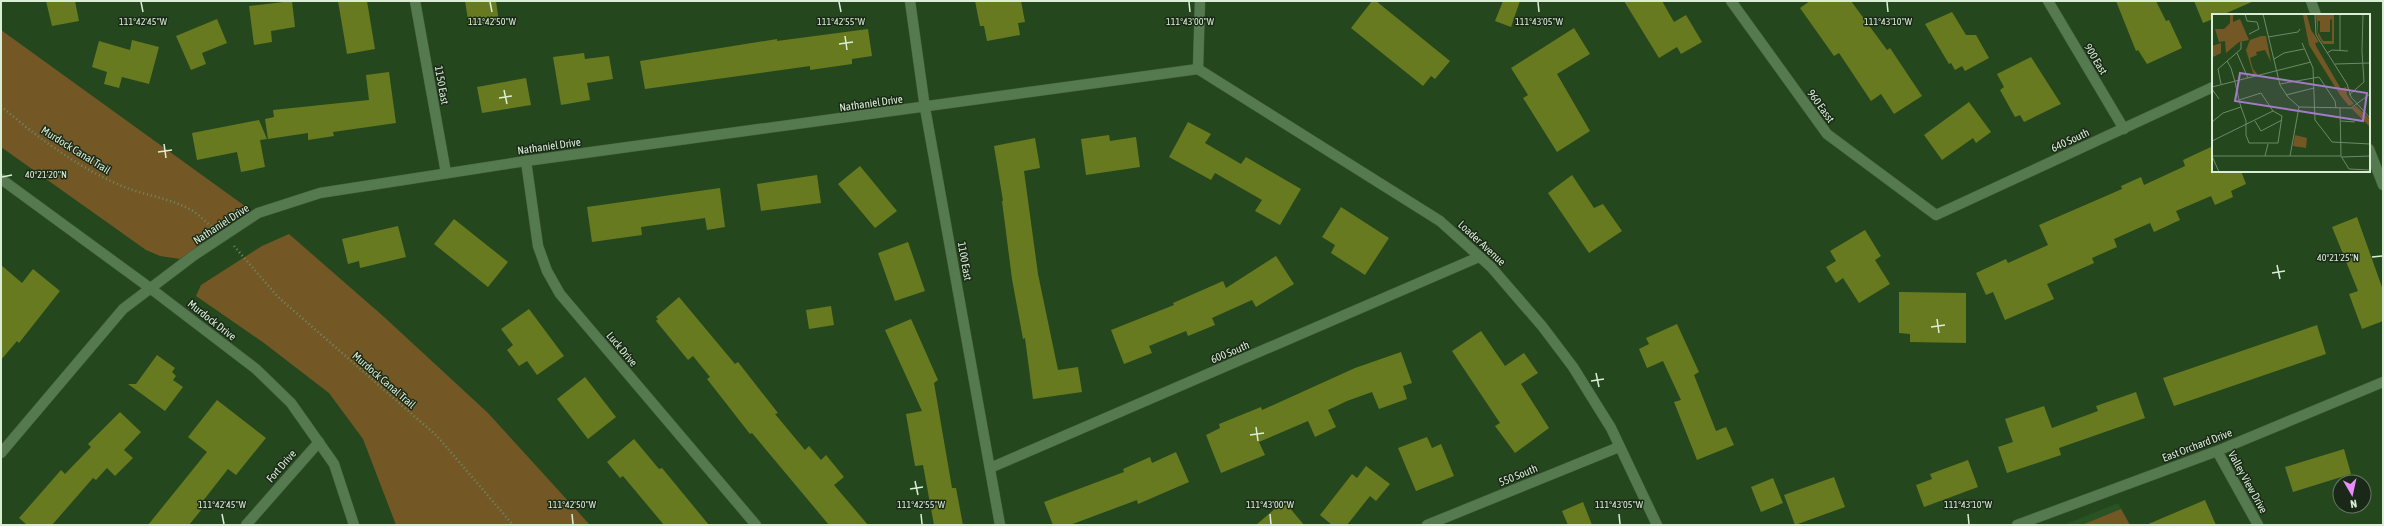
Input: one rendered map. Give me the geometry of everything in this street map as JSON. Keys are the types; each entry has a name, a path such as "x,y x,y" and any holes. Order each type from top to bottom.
{"street":[{"name":"1150 East","path":"415,1 446,173"},
{"name":"1100 East","path":"910,1 925,108 1000,525"},
{"path":"1198,69 1200,1"},
{"name":"960 Easst","path":"1731,1 1827,134 1936,215"},
{"name":"900 East","path":"2048,1 2124,129"},
{"path":"2311,1 2316,14"},
{"name":"Nathaniel Drive","path":"1,453 94,341 123,309 193,256 258,213 320,193 526,161 925,108 1198,69"},
{"name":"Loader Avenue","path":"1198,69 1440,221 1504,281 1542,326 1573,367 1611,428 1657,525"},
{"name":"640 South","path":"1936,215 2212,87"},
{"path":"2370,152 2383,185"},
{"name":"Luck Drive","path":"526,161 538,246 547,271 560,294 756,525"},
{"name":"Murdock Drive","path":"1,179 150,288 256,369 290,403 334,464 354,525"},
{"name":"600 South","path":"990,468 1479,257"},
{"name":"East Orchard Drive","path":"2017,525 2217,451 2383,382"},
{"name":"Fort Drive","path":"246,525 319,442"},
{"name":"550 South","path":"1427,525 1619,446"},
{"name":"Valley View Drive","path":"2217,451 2258,525"}],"path":[{"name":"Murdock Canal Trail","path":"1,106 22,125 92,172 127,188 163,199 193,211 213,227"},
{"name":"Murdock Canal Trail","path":"240,252 278,297 437,436 513,525"}],"shaded area":[{"path":"1,30 249,209 180,259 160,256 146,250 1,147"},
{"path":"289,234 383,316 488,413 590,525 396,525 363,439 329,393 264,343 196,296 201,285 262,246"},
{"path":"2118,503 2130,525 2064,525"},
{"path":"2121,509 2130,525 2082,525"}],"building":[{"path":"46,1 75,1 79,21 52,26"},
{"path":"292,1 295,27 271,31 272,42 254,45 249,6"},
{"path":"338,1 367,1 375,49 347,54"},
{"path":"465,1 496,1 499,22 469,26"},
{"path":"975,1 1021,1 1025,22 1018,23 1020,35 987,41 984,26 980,26"},
{"path":"1372,1 1376,1 1450,61 1435,79 1431,76 1423,86 1351,28"},
{"path":"1503,1 1520,1 1511,27 1495,21"},
{"path":"1624,1 1662,1 1674,22 1686,15 1702,42 1681,54 1677,47 1659,58"},
{"path":"1810,1 1851,1 1887,50 1890,48 1922,96 1894,114 1881,94 1871,101 1839,53 1834,56 1800,8"},
{"path":"2116,1 2156,1 2166,21 2169,20 2182,48 2147,64 2138,50 2136,51"},
{"path":"2194,1 2254,1 2224,14 2212,14 2212,19 2203,23"},
{"path":"1952,12 1966,35 1976,35 1989,58 1965,71 1962,66 1955,70 1951,63 1949,64 1925,24"},
{"path":"217,19 227,43 202,53 206,64 191,70 176,36"},
{"path":"1574,28 1590,54 1557,74 1590,131 1557,152 1523,98 1528,95 1511,68"},
{"path":"868,29 872,56 852,59 852,64 810,70 810,66 645,89 640,61 777,39 777,41"},
{"path":"132,40 159,47 149,84 122,77 119,88 104,84 107,72 92,67 99,41 130,50"},
{"path":"584,53 585,59 609,56 613,79 587,83 590,100 561,105 553,57"},
{"path":"2031,57 2061,104 2024,122 2020,115 2015,117 2000,90 2004,87 1997,74"},
{"path":"389,72 396,123 333,132 334,136 308,140 308,133 268,139 265,119 274,117 273,110 369,100 366,75"},
{"path":"526,78 531,105 482,113 477,87"},
{"path":"1969,102 1991,132 1976,143 1973,138 1942,160 1924,135"},
{"path":"259,120 267,139 260,140 265,167 241,172 237,152 197,160 192,133"},
{"path":"1188,122 1211,134 1205,143 1241,164 1246,157 1301,189 1280,225 1255,211 1262,200 1215,173 1211,180 1169,157"},
{"path":"1109,135 1110,141 1136,137 1140,167 1086,175 1081,139"},
{"path":"1035,138 1040,168 1024,171 1038,274 1058,370 1078,367 1082,392 1033,399 1025,338 1023,339 1012,279 1003,201 994,146"},
{"path":"2212,146 2212,172 2241,172 2246,184 2231,191 2233,197 2215,205 2211,196 2176,211 2180,220 2154,232 2150,223 2114,239 2117,247 2092,258 2094,263 2047,284 2054,299 2005,320 1993,292 1986,295 1976,273 2006,259 2008,263 2048,245 2039,225 2122,189 2121,186 2141,177 2144,185 2185,166 2183,160"},
{"path":"860,166 897,211 875,228 838,184"},
{"path":"817,175 821,203 761,211 757,184"},
{"path":"1572,175 1594,208 1603,204 1622,231 1589,253 1548,193"},
{"path":"720,188 725,227 707,230 705,218 641,227 642,235 592,242 587,207"},
{"path":"1341,207 1389,238 1365,275 1331,253 1335,245 1322,237"},
{"path":"2357,217 2383,290 2383,321 2362,329 2349,294 2358,291 2332,227"},
{"path":"454,219 508,262 488,287 434,244"},
{"path":"398,226 406,257 360,268 359,261 348,264 342,239"},
{"path":"1865,230 1881,256 1875,260 1890,284 1859,303 1843,278 1836,283 1826,267 1836,261 1830,251"},
{"path":"908,242 925,291 895,301 878,253"},
{"path":"1276,256 1294,284 1256,307 1252,300 1212,318 1215,325 1188,336 1186,331 1149,346 1152,353 1124,364 1111,330 1174,305 1173,303 1223,281 1226,288"},
{"path":"1,265 22,283 33,269 60,291 19,343 17,341 1,360"},
{"path":"1899,292 1966,293 1966,343 1910,342 1910,334 1899,333"},
{"path":"679,297 735,364 738,362 778,413 775,414 805,450 809,446 821,460 826,455 844,477 834,485 868,525 829,525 752,433 750,434 707,379 710,377 693,356 688,360 656,321 658,319 656,317"},
{"path":"831,306 834,325 809,329 806,310"},
{"path":"529,309 564,356 537,375 527,361 519,366 507,350 513,345 501,329"},
{"path":"911,319 938,380 934,383 952,488 956,488 963,525 934,525 923,465 915,466 906,414 922,411 885,330"},
{"path":"1677,324 1699,372 1694,375 1716,431 1726,427 1734,445 1697,460 1674,402 1681,400 1663,361 1647,368 1639,349 1649,344 1646,338"},
{"path":"2317,325 2326,354 2174,406 2163,378"},
{"path":"1481,331 1505,366 1524,353 1538,373 1521,384 1549,428 1515,453 1495,426 1500,423 1452,351"},
{"path":"1401,352 1412,383 1403,386 1407,399 1379,409 1372,392 1347,401 1328,410 1336,427 1315,437 1308,421 1259,442 1265,455 1221,473 1206,435 1220,428 1219,424 1261,407 1262,410 1355,368"},
{"path":"157,355 175,368 172,372 176,376 173,380 183,387 165,411 128,384 136,384"},
{"path":"585,377 616,417 588,439 557,399"},
{"path":"2136,392 2145,418 2059,448 2061,455 2007,473 1998,447 2013,442 2005,419 2044,406 2052,428 2098,411 2096,406"},
{"path":"217,400 266,438 236,475 228,469 199,506 202,509 189,525 148,525 207,452 188,437"},
{"path":"120,412 141,432 124,450 133,458 115,476 107,468 96,480 93,478 52,525 27,525 19,518 61,470 65,474 91,447 88,444"},
{"path":"1427,437 1432,448 1441,444 1454,476 1416,491 1398,448"},
{"path":"634,439 659,469 662,468 709,525 664,525 623,476 620,478 607,462"},
{"path":"2344,449 2351,474 2332,474 2332,480 2293,492 2285,467"},
{"path":"1176,452 1189,482 1138,504 1137,500 1070,525 1053,525 1044,502 1124,472 1123,469 1150,457 1152,463"},
{"path":"1968,460 1978,487 1924,507 1916,485 1932,479 1930,474"},
{"path":"1366,466 1390,484 1376,501 1370,496 1347,525 1332,525 1320,515 1352,474 1357,478"},
{"path":"1834,477 1845,507 1795,525 1784,495"},
{"path":"1773,478 1783,503 1761,512 1751,487"},
{"path":"2205,500 2216,525 2146,525"},
{"path":"1284,501 1304,525 1256,525"},
{"path":"1583,502 1592,525 1568,525 1562,511"}]}
